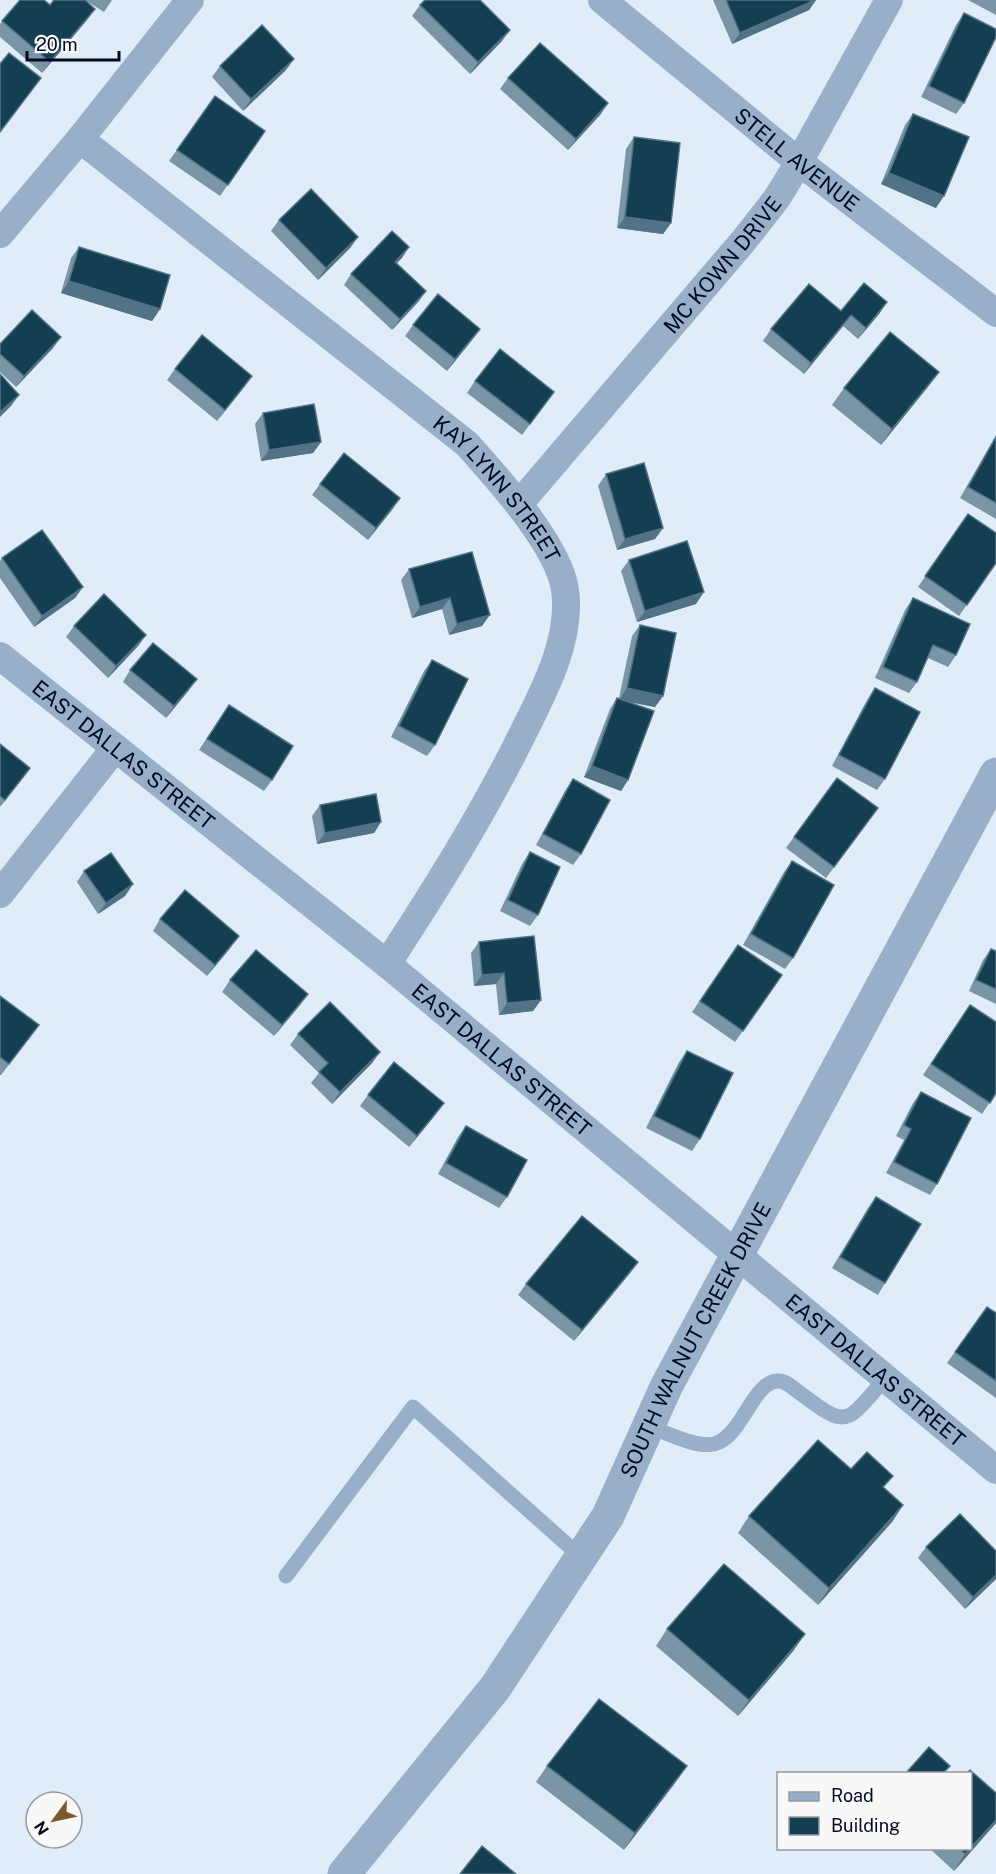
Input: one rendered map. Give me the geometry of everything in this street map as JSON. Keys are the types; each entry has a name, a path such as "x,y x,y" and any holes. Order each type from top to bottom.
{"street":[{"path":"0,234 80,139 190,0"},
{"name":"STELL AVENUE","path":"602,0 799,162 996,313"},
{"name":"MC KOWN DRIVE","path":"519,504 745,239 777,198 889,0"},
{"name":"KAY LYNN STREET","path":"80,139 467,444 519,504 552,555 565,589 565,624 547,685 493,795 452,865 387,964"},
{"name":"EAST DALLAS STREET","path":"0,656 387,964 996,1470"},
{"path":"0,894 115,748"},
{"name":"SOUTH WALNUT CREEK DRIVE","path":"344,1874 495,1688 608,1516 666,1387 996,774"}],"lane":[{"path":"648,1426 698,1443 714,1444 729,1436 764,1389 774,1381 784,1381 820,1408 837,1418 846,1419 854,1414 885,1379"},
{"path":"286,1576 412,1407 580,1557"}],"building":[{"path":"20,0 44,0 50,5 54,0 85,0 95,9 50,62 2,21"},
{"path":"425,0 480,0 510,30 478,62 420,5"},
{"path":"726,0 815,0 740,33"},
{"path":"964,13 996,29 996,37 964,103 929,86"},
{"path":"262,25 294,59 251,99 220,66"},
{"path":"540,43 608,103 576,139 508,78"},
{"path":"9,53 41,78 0,132 0,64"},
{"path":"215,96 265,131 228,185 177,150"},
{"path":"913,114 969,137 944,196 889,173"},
{"path":"634,137 680,143 671,223 625,217"},
{"path":"311,189 358,237 326,268 279,220"},
{"path":"392,231 409,247 395,262 426,291 400,319 351,274"},
{"path":"79,247 170,275 160,309 69,281"},
{"path":"864,283 887,302 866,328 851,315 811,363 771,329 809,284 841,311"},
{"path":"438,294 480,329 455,359 413,325"},
{"path":"32,310 61,337 24,376 0,354 0,344"},
{"path":"890,332 939,372 892,429 844,388"},
{"path":"202,335 252,376 225,410 175,369"},
{"path":"500,349 554,392 530,424 475,381"},
{"path":"0,374 19,395 0,412"},
{"path":"314,404 321,442 269,450 263,413"},
{"path":"996,437 996,503 968,487"},
{"path":"344,453 400,498 376,528 320,484"},
{"path":"644,463 663,528 625,539 606,474"},
{"path":"968,514 996,533 996,563 967,605 925,576"},
{"path":"42,530 83,587 42,616 2,558"},
{"path":"687,541 704,592 645,611 629,560"},
{"path":"472,552 490,615 457,624 450,598 420,607 409,569"},
{"path":"104,594 146,635 116,666 74,626"},
{"path":"913,598 970,624 956,655 933,645 917,682 883,667"},
{"path":"640,625 676,633 663,696 627,688"},
{"path":"153,643 197,679 174,706 130,670"},
{"path":"432,660 468,679 435,745 399,726"},
{"path":"875,688 920,712 885,779 839,755"},
{"path":"617,698 654,711 628,780 592,766"},
{"path":"229,705 293,746 272,780 207,739"},
{"path":"0,744 30,768 5,800 0,796"},
{"path":"837,778 878,808 834,867 794,837"},
{"path":"573,779 610,800 581,854 543,834"},
{"path":"376,794 381,822 325,833 320,805"},
{"path":"530,852 560,867 538,915 508,900"},
{"path":"111,853 133,884 106,903 84,871"},
{"path":"792,861 834,885 793,958 751,934"},
{"path":"185,890 239,936 215,965 160,919"},
{"path":"534,936 541,1000 507,1003 504,973 482,975 479,942"},
{"path":"738,945 782,975 743,1031 700,1001"},
{"path":"991,949 996,951 996,989 976,980"},
{"path":"256,950 308,994 282,1025 230,980"},
{"path":"0,996 39,1025 9,1064 0,1057"},
{"path":"330,1002 380,1052 340,1092 319,1072 328,1063 298,1034"},
{"path":"970,1005 996,1022 996,1093 990,1103 931,1064"},
{"path":"687,1051 733,1073 700,1139 654,1116"},
{"path":"394,1062 444,1103 417,1136 368,1095"},
{"path":"921,1092 971,1118 937,1184 894,1162 911,1129 904,1125"},
{"path":"466,1126 527,1160 507,1197 446,1163"},
{"path":"876,1197 921,1224 885,1283 840,1257"},
{"path":"582,1216 638,1262 582,1330 526,1284"},
{"path":"987,1307 996,1313 996,1381 955,1352"},
{"path":"818,1440 851,1469 867,1452 893,1476 883,1487 903,1505 829,1588 749,1516"},
{"path":"960,1514 996,1551 996,1575 973,1597 926,1547"},
{"path":"724,1564 805,1634 749,1700 667,1629"},
{"path":"599,1699 687,1766 635,1833 547,1766"},
{"path":"929,1747 950,1766 944,1772 907,1772"},
{"path":"970,1770 996,1793 996,1820 972,1846 972,1772 968,1772"},
{"path":"482,1846 516,1874 460,1874"}]}
